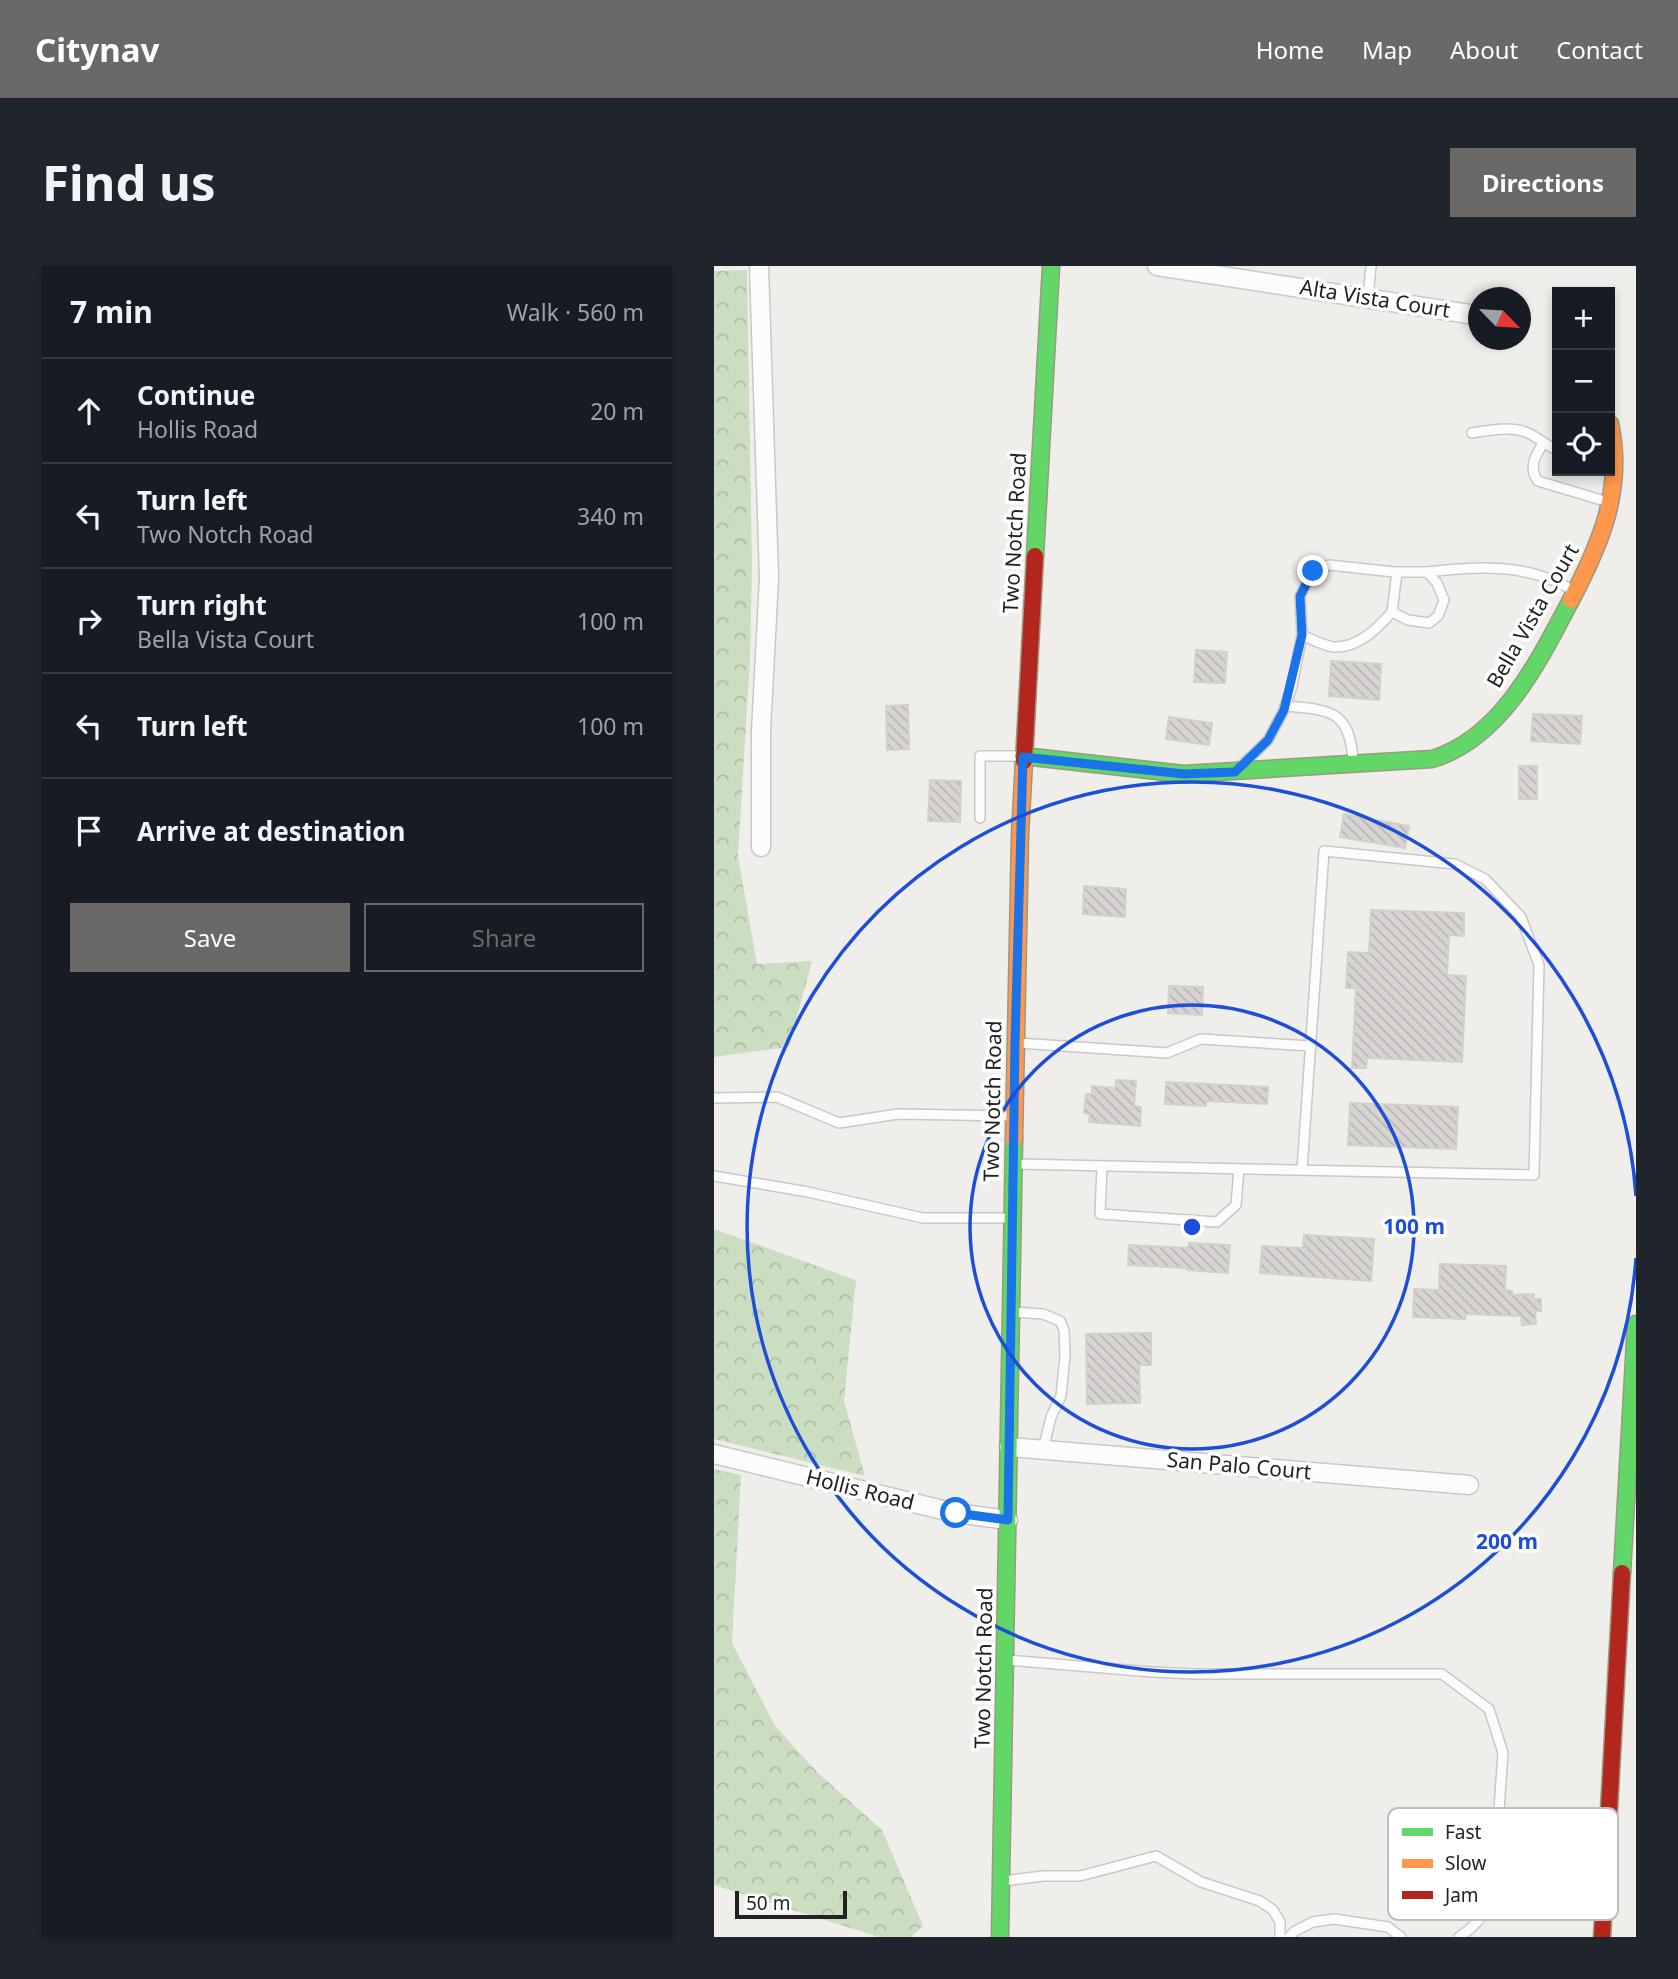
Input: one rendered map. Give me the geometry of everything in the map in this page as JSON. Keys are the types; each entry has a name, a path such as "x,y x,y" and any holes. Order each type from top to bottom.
{"main road":[{"name":"Two Notch Road","path":"1000,1937 1015,1043 1023,757 1051,266"},
{"name":"Bella Vista Court","path":"1023,757 1184,774 1432,759 1446,755 1469,742 1490,724 1532,669 1576,592 1601,535 1610,503 1612,476"},
{"path":"1609,1808 1636,1324"}],"street":[{"path":"759,266 769,578 761,731 761,847"},
{"name":"Alta Vista Court","path":"1157,266 1468,314"},
{"name":"San Palo Court","path":"1009,1447 1469,1485"},
{"name":"Hollis Road","path":"714,1454 956,1513 1008,1520"}],"lane":[{"path":"1368,298 1371,266"},
{"path":"1472,433 1487,430 1528,433 1552,448"},
{"path":"1543,444 1533,464 1533,474 1538,481 1610,503"},
{"path":"1235,772 1268,740 1285,706 1302,635 1300,596 1313,571 1329,565 1397,572 1427,572 1475,566 1517,569 1557,580 1576,592"},
{"path":"1302,635 1335,647 1361,640 1392,612 1397,572"},
{"path":"1392,612 1408,620 1429,623 1438,616 1444,600 1437,583 1427,572"},
{"path":"1285,706 1321,710 1340,718 1352,739 1353,764"},
{"path":"980,818 980,757 1023,757"},
{"path":"1013,1164 1534,1175 1539,965 1521,917 1485,879 1455,864 1324,851 1303,1170"},
{"path":"1015,1043 1167,1053 1201,1039 1311,1046"},
{"path":"714,1098 777,1097 839,1123 898,1114 1014,1116"},
{"path":"1102,1166 1100,1214 1217,1222 1237,1205 1239,1169"},
{"path":"714,1176 808,1192 923,1218 1012,1218"},
{"path":"1011,1312 1042,1314 1060,1321 1064,1330 1065,1355 1061,1396 1051,1418 1044,1450"},
{"path":"1005,1660 1152,1672 1442,1674 1489,1709 1503,1753 1499,1808"},
{"path":"1001,1881 1080,1876 1156,1856 1200,1882 1260,1901 1273,1910 1280,1922 1280,1937"},
{"path":"1289,1937 1313,1922 1334,1919 1388,1927 1401,1937"},
{"path":"1459,1937 1480,1920"}],"green space":[{"path":"747,270 752,567 750,658 738,856 757,964 812,961 789,1047 714,1057 714,271"},
{"path":"714,1229 856,1280 844,1401 865,1476 714,1439"},
{"path":"714,1469 741,1475 732,1643 775,1726 818,1773 882,1830 923,1926 911,1937 879,1937 714,1885"}],"building":[{"path":"1196,650 1227,652 1225,683 1194,682"},
{"path":"1331,661 1381,664 1379,700 1329,696"},
{"path":"908,705 909,749 887,750 886,706"},
{"path":"1533,714 1582,716 1580,744 1531,741"},
{"path":"1169,717 1212,723 1209,745 1166,739"},
{"path":"1519,766 1537,766 1537,799 1519,799"},
{"path":"930,780 961,781 960,822 928,821"},
{"path":"1344,814 1409,826 1405,848 1340,837"},
{"path":"1084,886 1126,889 1125,917 1083,914"},
{"path":"1371,910 1464,913 1464,936 1449,935 1447,975 1466,976 1462,1062 1367,1058 1366,1068 1352,1068 1356,988 1346,988 1348,952 1369,953"},
{"path":"1169,986 1203,987 1202,1015 1168,1013"},
{"path":"1116,1080 1136,1081 1134,1106 1141,1107 1140,1126 1089,1122 1090,1114 1084,1113 1086,1094 1092,1094 1092,1086 1115,1088"},
{"path":"1166,1082 1268,1087 1267,1104 1206,1101 1206,1106 1165,1104"},
{"path":"1350,1103 1458,1107 1456,1149 1348,1145"},
{"path":"1304,1235 1374,1239 1371,1281 1260,1273 1262,1246 1303,1248"},
{"path":"1189,1243 1230,1245 1228,1273 1128,1265 1129,1245 1188,1248"},
{"path":"1440,1264 1506,1266 1505,1290 1512,1291 1512,1295 1534,1294 1533,1299 1541,1299 1541,1311 1535,1311 1536,1324 1522,1325 1521,1316 1465,1314 1465,1319 1413,1317 1414,1289 1439,1290"},
{"path":"1151,1333 1151,1365 1139,1365 1140,1403 1087,1404 1086,1334"}],"traffic: fast":[{"path":"1035,556 1051,266"},
{"path":"1023,756 1184,774 1432,759 1457,749 1479,734 1498,715 1531,671 1571,600"},
{"path":"1000,1937 1014,1139"},
{"path":"1622,1573 1636,1324"}],"traffic: slow":[{"path":"1571,600 1600,536 1612,493 1614,476"},
{"path":"1014,1139 1024,761"}],"traffic: jam":[{"path":"1024,761 1035,556"},
{"path":"1609,1808 1622,1573"},
{"path":"1602,1937 1603,1920"}],"route":[{"path":"956,1513 1008,1520 1015,1043 1023,757 1184,774 1235,772 1268,740 1284,710 1292,686 1302,635 1300,596 1313,571"}]}
